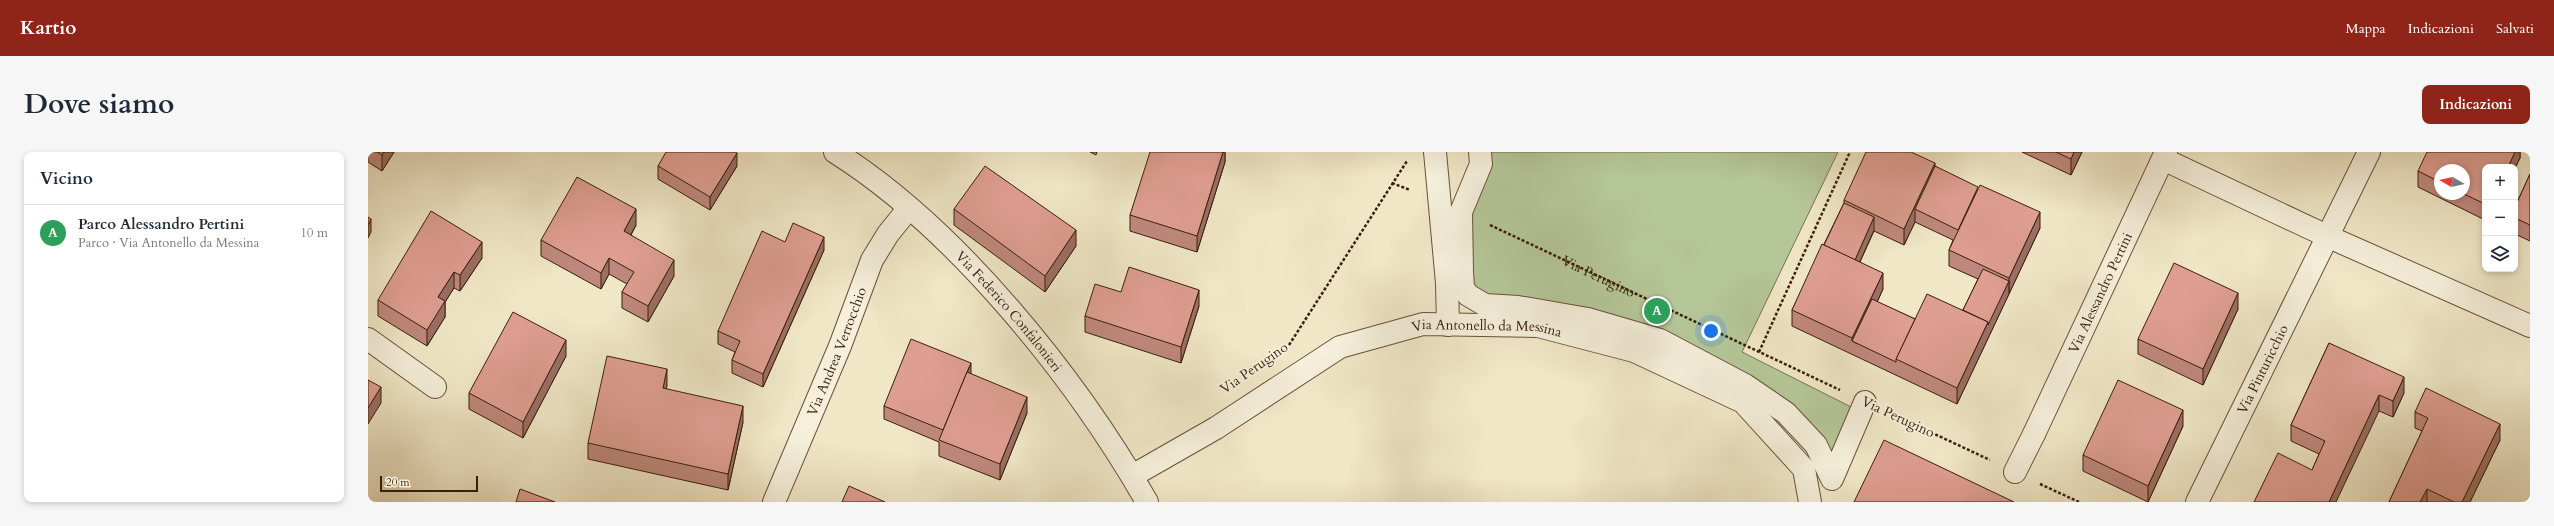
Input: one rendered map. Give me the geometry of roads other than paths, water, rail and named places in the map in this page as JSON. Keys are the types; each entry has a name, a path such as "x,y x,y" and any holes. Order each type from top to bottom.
{"street":[{"name":"Via Federico Confalonieri","path":"835,152 855,165 909,208 976,273 1032,336 1077,395 1132,476 1147,502"},
{"path":"1435,152 1447,283 1448,325"},
{"name":"Via Antonello da Messina","path":"1480,152 1481,164 1461,212 1463,288 1468,295 1485,306 1518,307 1588,319 1660,340 1745,385 1786,413 1816,445 1832,479 1865,402"},
{"name":"Via Pinturicchio","path":"2197,502 2329,237 2369,152"},
{"path":"2165,156 2329,237 2530,326"},
{"name":"Via Alessandro Pertini","path":"2014,472 2034,434 2165,156"},
{"name":"Via Andrea Verrocchio","path":"774,502 840,346 872,260 888,234 909,208"},
{"name":"Via Antonello da Messina","path":"1132,476 1216,428 1340,347 1423,324 1538,326 1634,351 1743,402 1804,469 1810,502"},
{"path":"368,339 435,387"}],"place":[{"name":"Parco Alessandro Pertini","path":"1657,311"}]}
